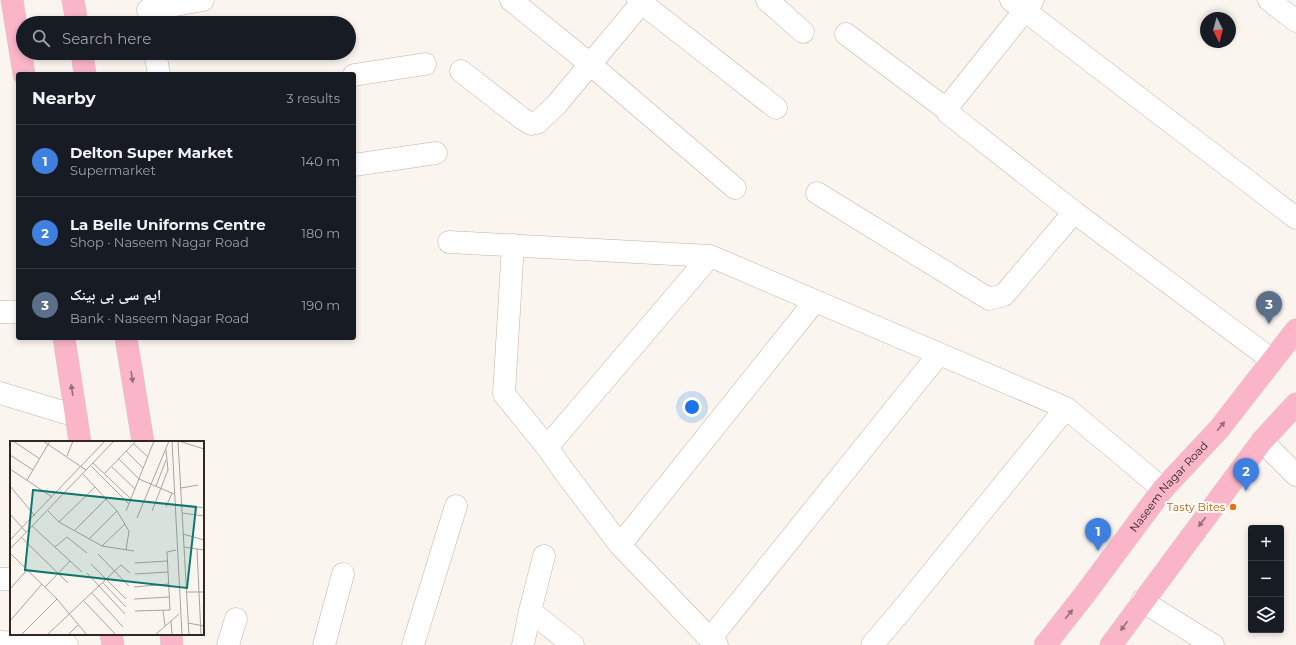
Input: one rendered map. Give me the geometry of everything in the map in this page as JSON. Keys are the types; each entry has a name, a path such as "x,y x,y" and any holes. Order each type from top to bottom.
{"main road":[{"path":"12,0 16,25"},
{"path":"73,0 76,16"},
{"path":"22,60 24,72"},
{"path":"83,60 85,72"},
{"name":"Naseem Nagar Road","path":"1045,645 1163,489 1219,429 1296,330"},
{"path":"64,340 80,441"},
{"path":"126,340 143,441"},
{"path":"1111,645 1142,601 1262,441 1296,404"},
{"path":"111,635 113,645"},
{"path":"171,635 172,645"}],"street":[{"path":"149,11 203,0"},
{"path":"512,0 590,64 735,188"},
{"path":"767,0 803,32"},
{"path":"461,71 520,117 531,124 537,124 556,105 641,1 776,108"},
{"path":"1275,2 1296,21"},
{"path":"946,109 1023,3 1296,218"},
{"path":"846,34 946,109 948,113 1074,212 1272,360"},
{"path":"156,60 159,72"},
{"path":"356,75 425,64"},
{"path":"356,165 436,153"},
{"path":"817,193 989,299 1004,295 1074,212"},
{"path":"449,242 710,256 1066,408 1163,489"},
{"path":"513,245 504,394 547,447 620,545 713,642 939,354"},
{"path":"547,447 710,256"},
{"path":"620,545 815,301"},
{"path":"0,312 16,312"},
{"path":"0,393 76,416"},
{"path":"872,645 1066,408"},
{"path":"1262,441 1296,475"},
{"path":"414,645 456,506"},
{"path":"523,645 544,556"},
{"path":"324,645 343,574"},
{"path":"1142,601 1213,645"},
{"path":"530,611 573,645"},
{"path":"228,645 236,619"},
{"path":"0,642 67,645"}],"place":[{"name":"ایم سی بی بینک","path":"1269,324"},
{"name":"La Belle Uniforms Centre","path":"1246,491"},
{"name":"Tasty Bites","path":"1233,507"},
{"name":"Delton Super Market","path":"1098,551"}]}
